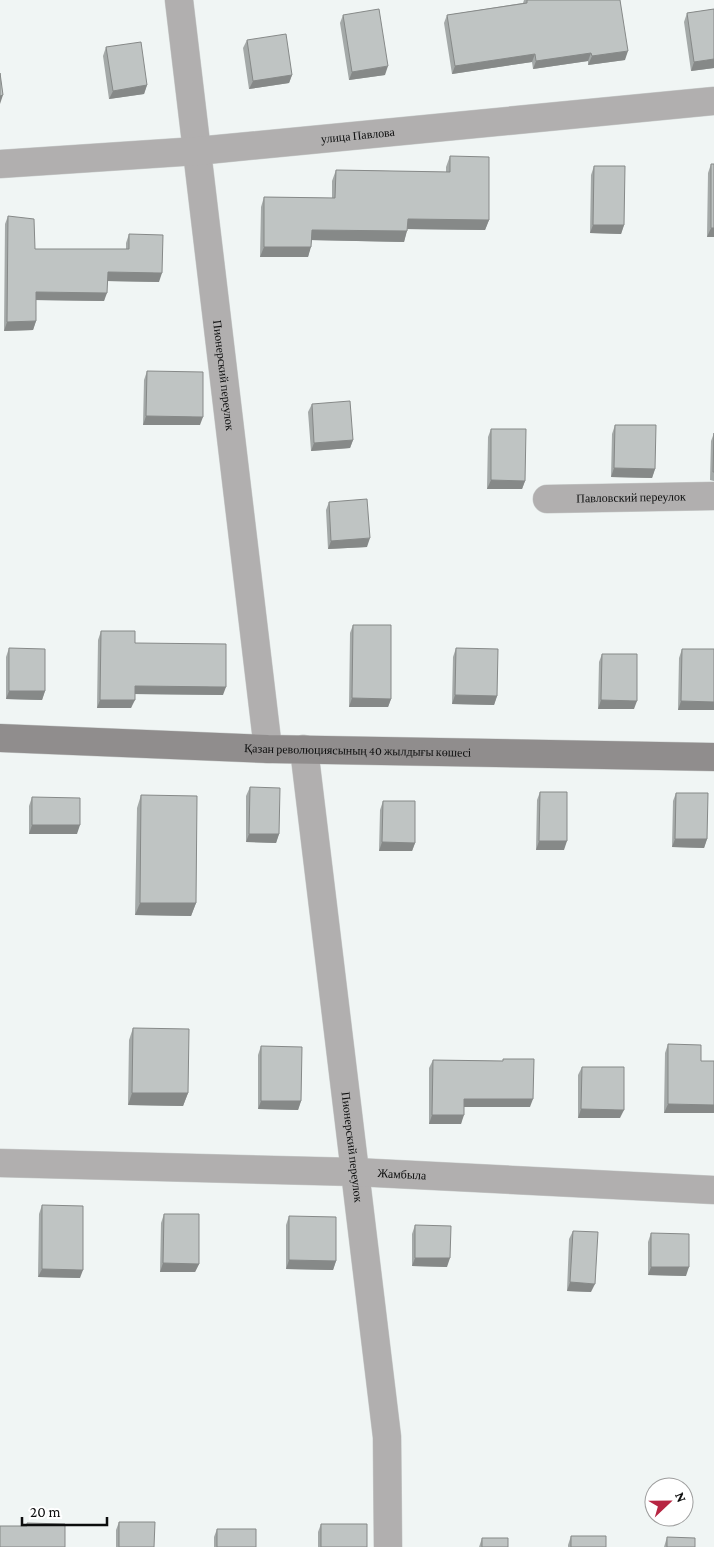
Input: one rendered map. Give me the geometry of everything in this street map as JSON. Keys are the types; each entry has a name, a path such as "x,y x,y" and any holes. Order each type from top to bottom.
{"street":[{"name":"Пионерский переулок","path":"179,0 268,748"},
{"name":"улица Павлова","path":"0,164 197,151 714,100"},
{"name":"Павловский переулок","path":"547,499 714,496"},
{"name":"Қазан революциясының 40 жылдығы көшесі","path":"0,738 304,749 714,757"},
{"name":"Пионерский переулок","path":"304,749 387,1438 388,1547"},
{"name":"Жамбыла","path":"0,1163 355,1172 714,1190"}],"building":[{"path":"527,0 620,0 628,51 592,56 591,53 536,61 535,54 455,66 447,15 527,3"},
{"path":"379,9 388,66 352,72 343,15"},
{"path":"714,9 714,59 694,62 687,13"},
{"path":"286,34 292,75 253,81 247,40"},
{"path":"141,42 147,85 113,91 106,47"},
{"path":"0,73 3,95 0,96"},
{"path":"450,156 489,157 489,220 408,219 407,231 312,230 311,247 264,247 264,197 335,198 336,170 450,172"},
{"path":"711,164 714,164 714,228 711,228"},
{"path":"594,166 625,166 624,225 593,225"},
{"path":"8,216 34,219 35,249 129,249 129,234 163,235 162,273 108,272 107,293 36,292 36,321 7,322"},
{"path":"147,371 203,372 203,417 146,416"},
{"path":"350,401 353,440 314,443 312,404"},
{"path":"615,425 656,425 655,469 614,468"},
{"path":"491,429 526,429 525,481 491,480"},
{"path":"714,433 714,472 713,472"},
{"path":"367,499 370,538 331,541 329,502"},
{"path":"353,625 391,625 391,699 352,698"},
{"path":"101,631 135,631 135,643 226,644 226,687 135,686 135,700 100,700"},
{"path":"9,648 45,649 45,691 9,691"},
{"path":"456,648 498,649 497,696 455,695"},
{"path":"682,649 714,649 714,702 681,701"},
{"path":"602,654 637,654 637,701 601,700"},
{"path":"250,787 280,788 279,834 249,834"},
{"path":"540,792 567,792 567,841 539,841"},
{"path":"676,793 708,793 707,839 675,839"},
{"path":"141,795 197,796 196,903 140,903"},
{"path":"32,797 80,798 80,825 32,825"},
{"path":"383,801 415,801 415,843 382,842"},
{"path":"133,1028 189,1029 188,1093 132,1093"},
{"path":"668,1044 701,1045 701,1061 714,1061 714,1105 668,1104"},
{"path":"261,1046 302,1047 301,1101 261,1101"},
{"path":"503,1059 534,1059 533,1099 464,1099 464,1115 432,1115 433,1060 503,1061"},
{"path":"582,1067 624,1067 624,1110 581,1109"},
{"path":"42,1205 83,1206 83,1270 42,1269"},
{"path":"164,1214 199,1214 199,1264 163,1263"},
{"path":"289,1216 336,1217 336,1261 289,1260"},
{"path":"415,1225 451,1226 450,1258 415,1258"},
{"path":"573,1231 598,1232 595,1284 570,1282"},
{"path":"651,1233 689,1234 689,1267 651,1267"},
{"path":"119,1522 155,1522 154,1547 119,1547"},
{"path":"27,1523 65,1524 65,1547 0,1547 0,1526 27,1526"},
{"path":"321,1524 367,1524 367,1547 321,1547"},
{"path":"217,1529 256,1529 256,1547 217,1547"},
{"path":"571,1536 606,1536 606,1547 571,1547"},
{"path":"667,1537 695,1538 695,1547 667,1547"},
{"path":"482,1538 508,1538 508,1547 482,1547"}]}
